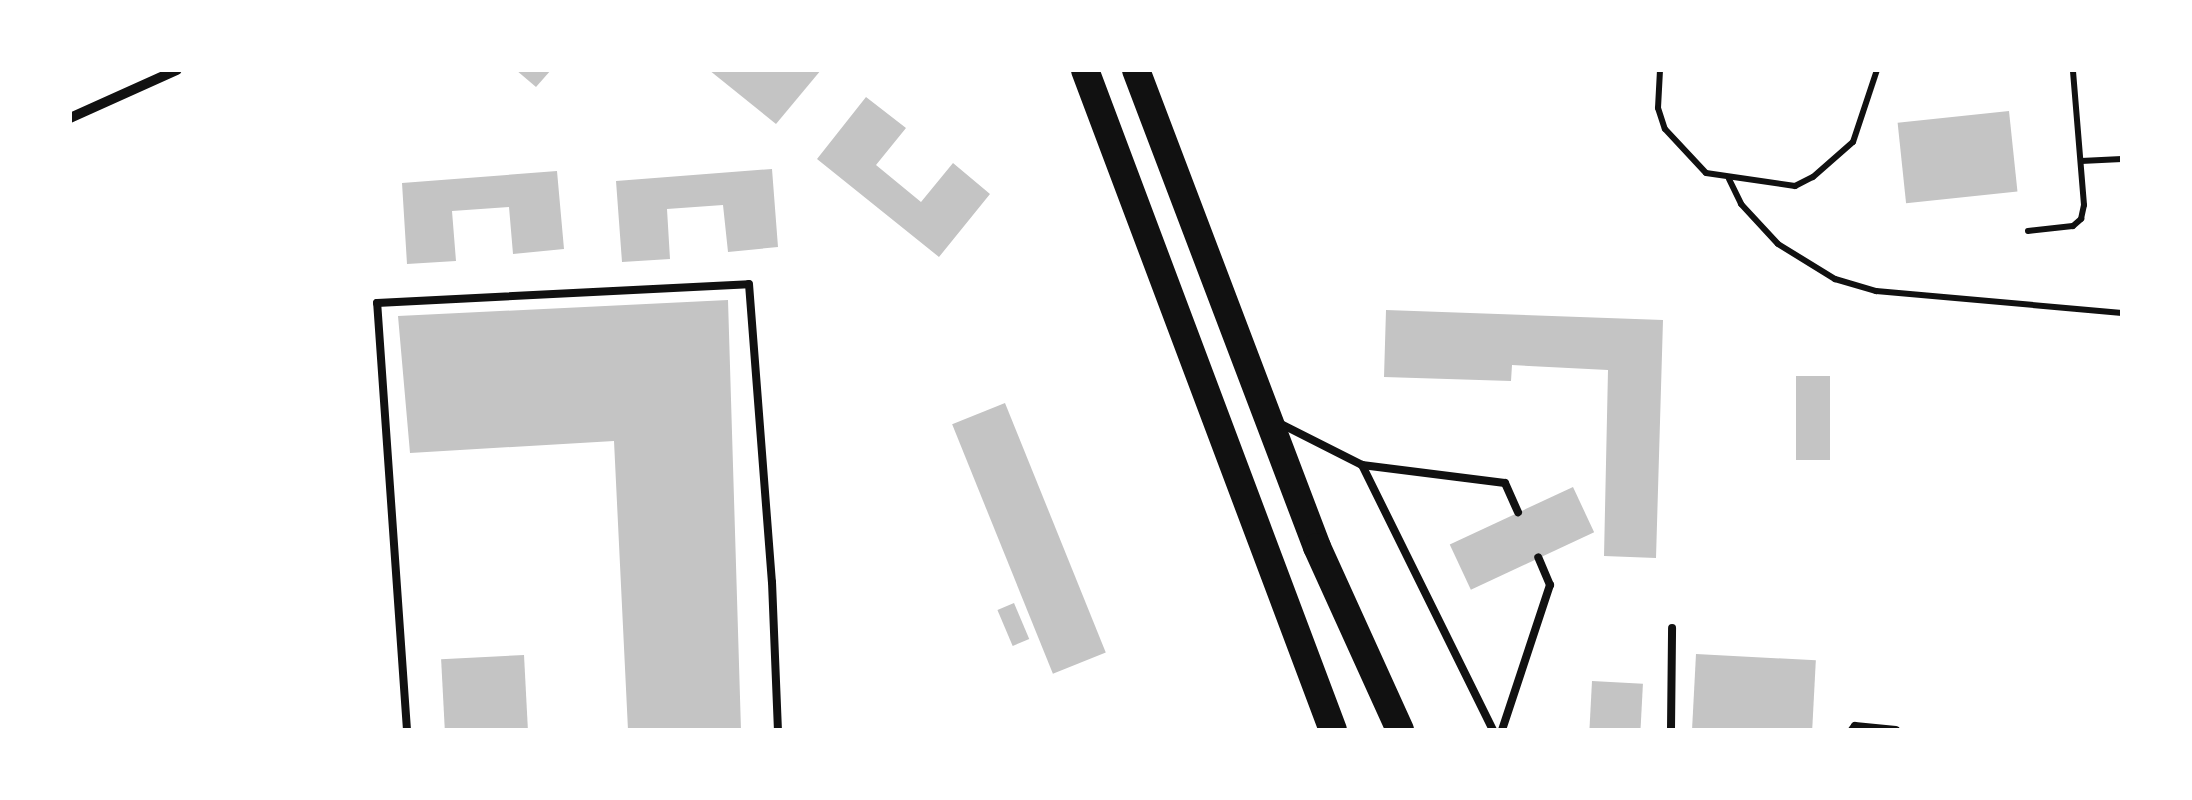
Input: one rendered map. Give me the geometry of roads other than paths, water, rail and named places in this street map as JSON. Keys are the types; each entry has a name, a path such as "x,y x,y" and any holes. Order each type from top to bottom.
{"highway":[{"path":"1086,70 1333,730"},
{"path":"1136,70 1267,417 1360,649 1400,730"}],"street":[{"path":"70,118 176,70"}],"lane":[{"path":"407,730 377,303 749,284 772,582 778,730"},
{"path":"1267,417 1362,465 1505,483 1518,512"},
{"path":"1362,465 1493,730"},
{"path":"1502,730 1550,585 1538,557"},
{"path":"1671,730 1672,628"},
{"path":"1852,730 1855,726 1896,730"}]}
